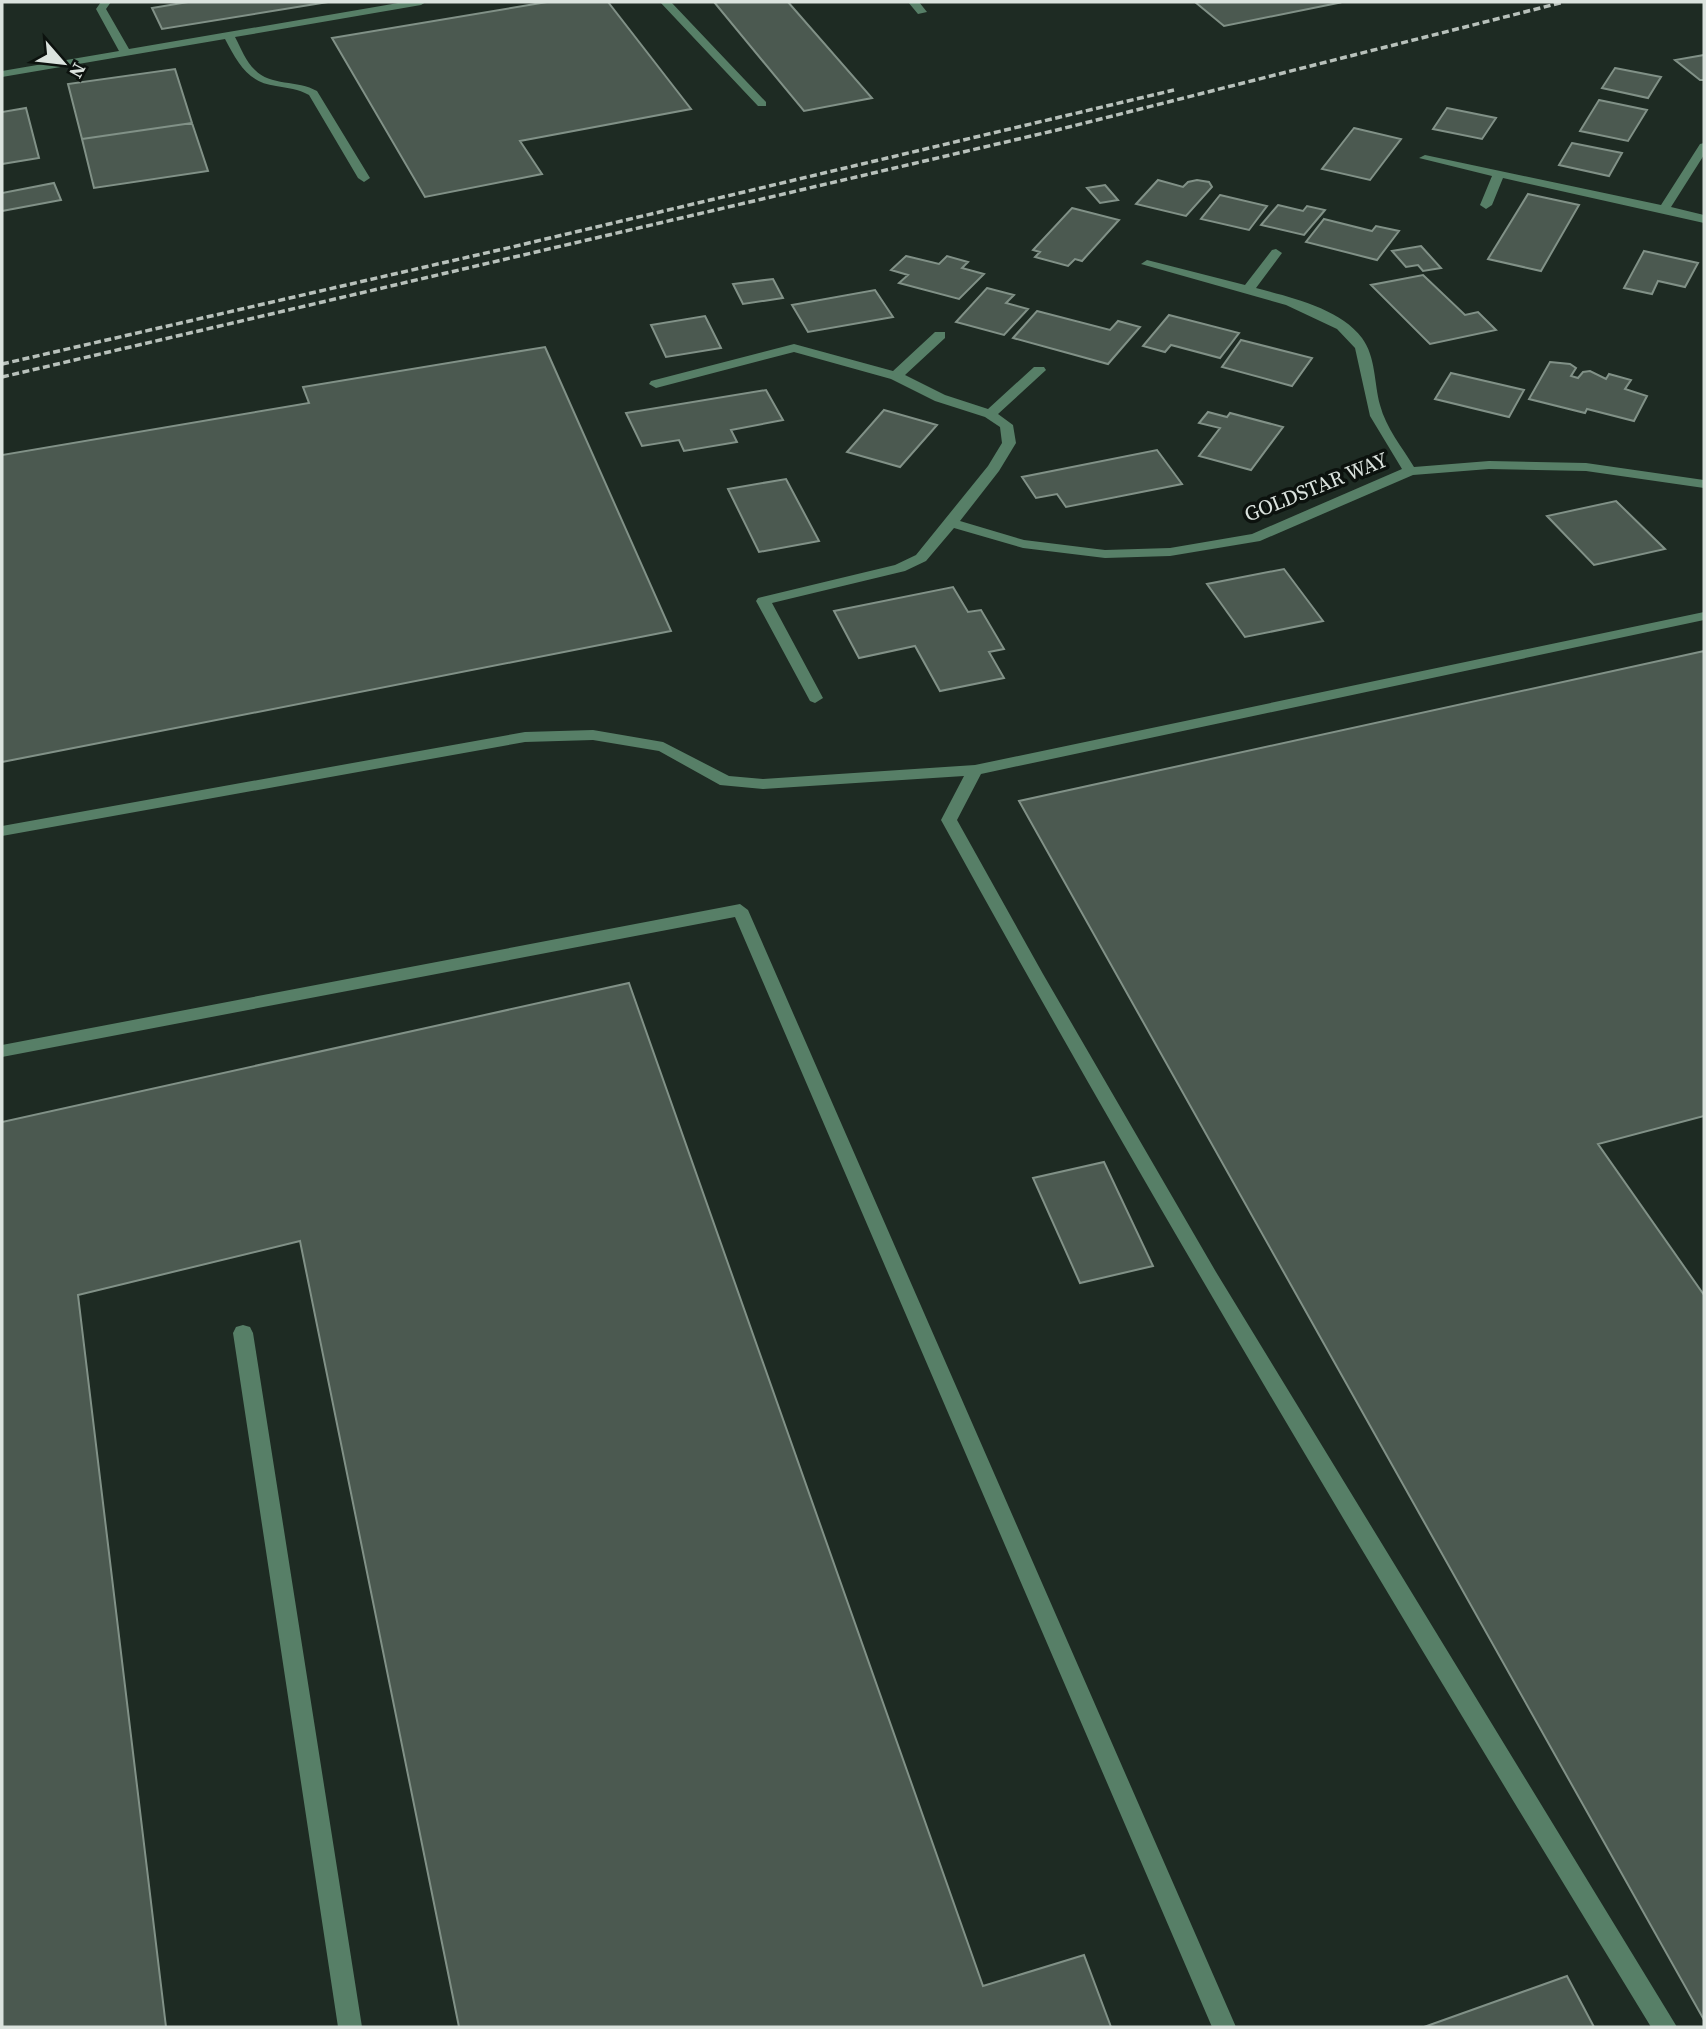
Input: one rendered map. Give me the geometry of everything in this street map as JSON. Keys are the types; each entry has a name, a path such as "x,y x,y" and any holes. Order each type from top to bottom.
{"street":[{"path":"106,2 102,9 126,52"},
{"path":"2,74 421,2"},
{"path":"666,2 762,104"},
{"path":"914,2 922,12"},
{"path":"228,35 251,72 259,78 304,86 313,93 364,178"},
{"path":"1664,209 1704,146"},
{"path":"1425,158 1704,219"},
{"path":"1486,205 1499,174"},
{"path":"1248,289 1276,253"},
{"path":"1147,264 1248,289 1331,318 1355,338 1366,359 1367,386 1377,416 1410,471"},
{"path":"896,376 940,335"},
{"path":"656,384 794,348 896,376 940,398 990,414 1006,425 1009,443 994,468 920,558 901,568 763,601 816,698"},
{"path":"990,414 1039,370"},
{"name":"GOLDSTAR WAY","path":"950,523 1023,544 1105,554 1170,552 1255,538 1410,471 1489,465 1587,467 1704,484"},
{"path":"2,831 525,737 593,735 663,747 726,781 763,784 975,769 1704,616"},
{"path":"975,769 949,820 1036,980 1348,1511 1665,2027"},
{"path":"2,1051 740,910 1224,2027"},
{"path":"243,1333 350,2027"}],"building":[{"path":"188,2 328,2 162,29 152,8"},
{"path":"547,2 608,2 691,109 520,141 542,174 425,197 332,38"},
{"path":"714,2 788,2 872,98 804,111"},
{"path":"1195,2 1335,2 1338,3 1224,26"},
{"path":"1704,55 1704,80 1700,80 1675,60"},
{"path":"1615,68 1661,77 1648,98 1602,88"},
{"path":"175,69 192,123 82,139 68,84"},
{"path":"1599,100 1647,110 1628,141 1580,131"},
{"path":"26,108 39,158 2,164 2,112"},
{"path":"1447,108 1496,118 1482,139 1433,129"},
{"path":"192,123 208,171 94,188 82,139"},
{"path":"1354,128 1401,139 1370,180 1322,169"},
{"path":"1572,143 1622,153 1609,176 1559,165"},
{"path":"1158,180 1183,187 1188,182 1197,180 1209,182 1212,187 1186,216 1136,204"},
{"path":"54,183 61,200 2,211 2,193"},
{"path":"1105,185 1118,200 1100,203 1087,188"},
{"path":"1528,194 1579,205 1541,271 1488,259"},
{"path":"1220,195 1267,206 1249,230 1201,219"},
{"path":"1278,205 1303,211 1307,206 1325,210 1304,235 1261,225"},
{"path":"1072,208 1119,220 1082,261 1075,259 1068,266 1035,257 1040,252 1033,250"},
{"path":"1324,219 1372,231 1376,226 1399,231 1377,260 1306,242"},
{"path":"1421,246 1441,268 1423,271 1418,265 1406,267 1392,251"},
{"path":"1644,251 1698,263 1685,287 1658,281 1652,294 1624,288"},
{"path":"906,256 939,264 947,256 968,262 962,268 984,274 959,299 899,283 908,275 891,270"},
{"path":"1423,275 1465,315 1478,312 1496,330 1430,344 1371,285"},
{"path":"773,279 783,298 743,304 733,284"},
{"path":"987,288 1014,295 1006,303 1028,309 1004,335 956,322"},
{"path":"875,290 893,317 808,332 792,305"},
{"path":"1037,311 1110,330 1118,321 1140,327 1108,364 1013,338"},
{"path":"1169,315 1239,333 1220,358 1171,345 1165,352 1143,346"},
{"path":"705,316 721,348 666,357 651,325"},
{"path":"1241,340 1312,358 1292,386 1222,367"},
{"path":"545,347 671,631 2,762 2,455 309,403 303,387"},
{"path":"1550,362 1570,364 1576,368 1571,376 1578,378 1583,372 1590,371 1606,379 1609,374 1631,380 1625,389 1647,396 1634,421 1587,409 1585,413 1529,399"},
{"path":"1451,373 1524,390 1509,417 1435,399"},
{"path":"766,390 783,420 731,430 737,442 684,451 679,440 642,446 626,413"},
{"path":"884,410 937,425 900,467 847,452"},
{"path":"1208,412 1227,417 1230,413 1283,427 1251,470 1199,456 1220,428 1199,423"},
{"path":"1157,450 1182,484 1066,507 1057,494 1036,498 1022,477"},
{"path":"786,479 819,541 759,552 728,489"},
{"path":"1616,501 1665,549 1594,565 1547,516"},
{"path":"1284,569 1323,621 1245,637 1207,584"},
{"path":"953,587 968,612 981,610 1004,649 989,652 1004,678 940,691 915,646 859,658 834,611"},
{"path":"1704,651 1704,1116 1598,1144 1704,1295 1704,2020 1019,801"},
{"path":"629,983 983,1986 1084,1955 1111,2027 459,2027 300,1241 78,1295 166,2027 2,2027 2,1122"},
{"path":"1104,1162 1153,1266 1080,1283 1033,1178"},
{"path":"1567,1976 1594,2027 1424,2027"}],"railway":[{"path":"2,377 1057,130 1564,2"},
{"path":"2,364 512,247 1174,90"}]}
